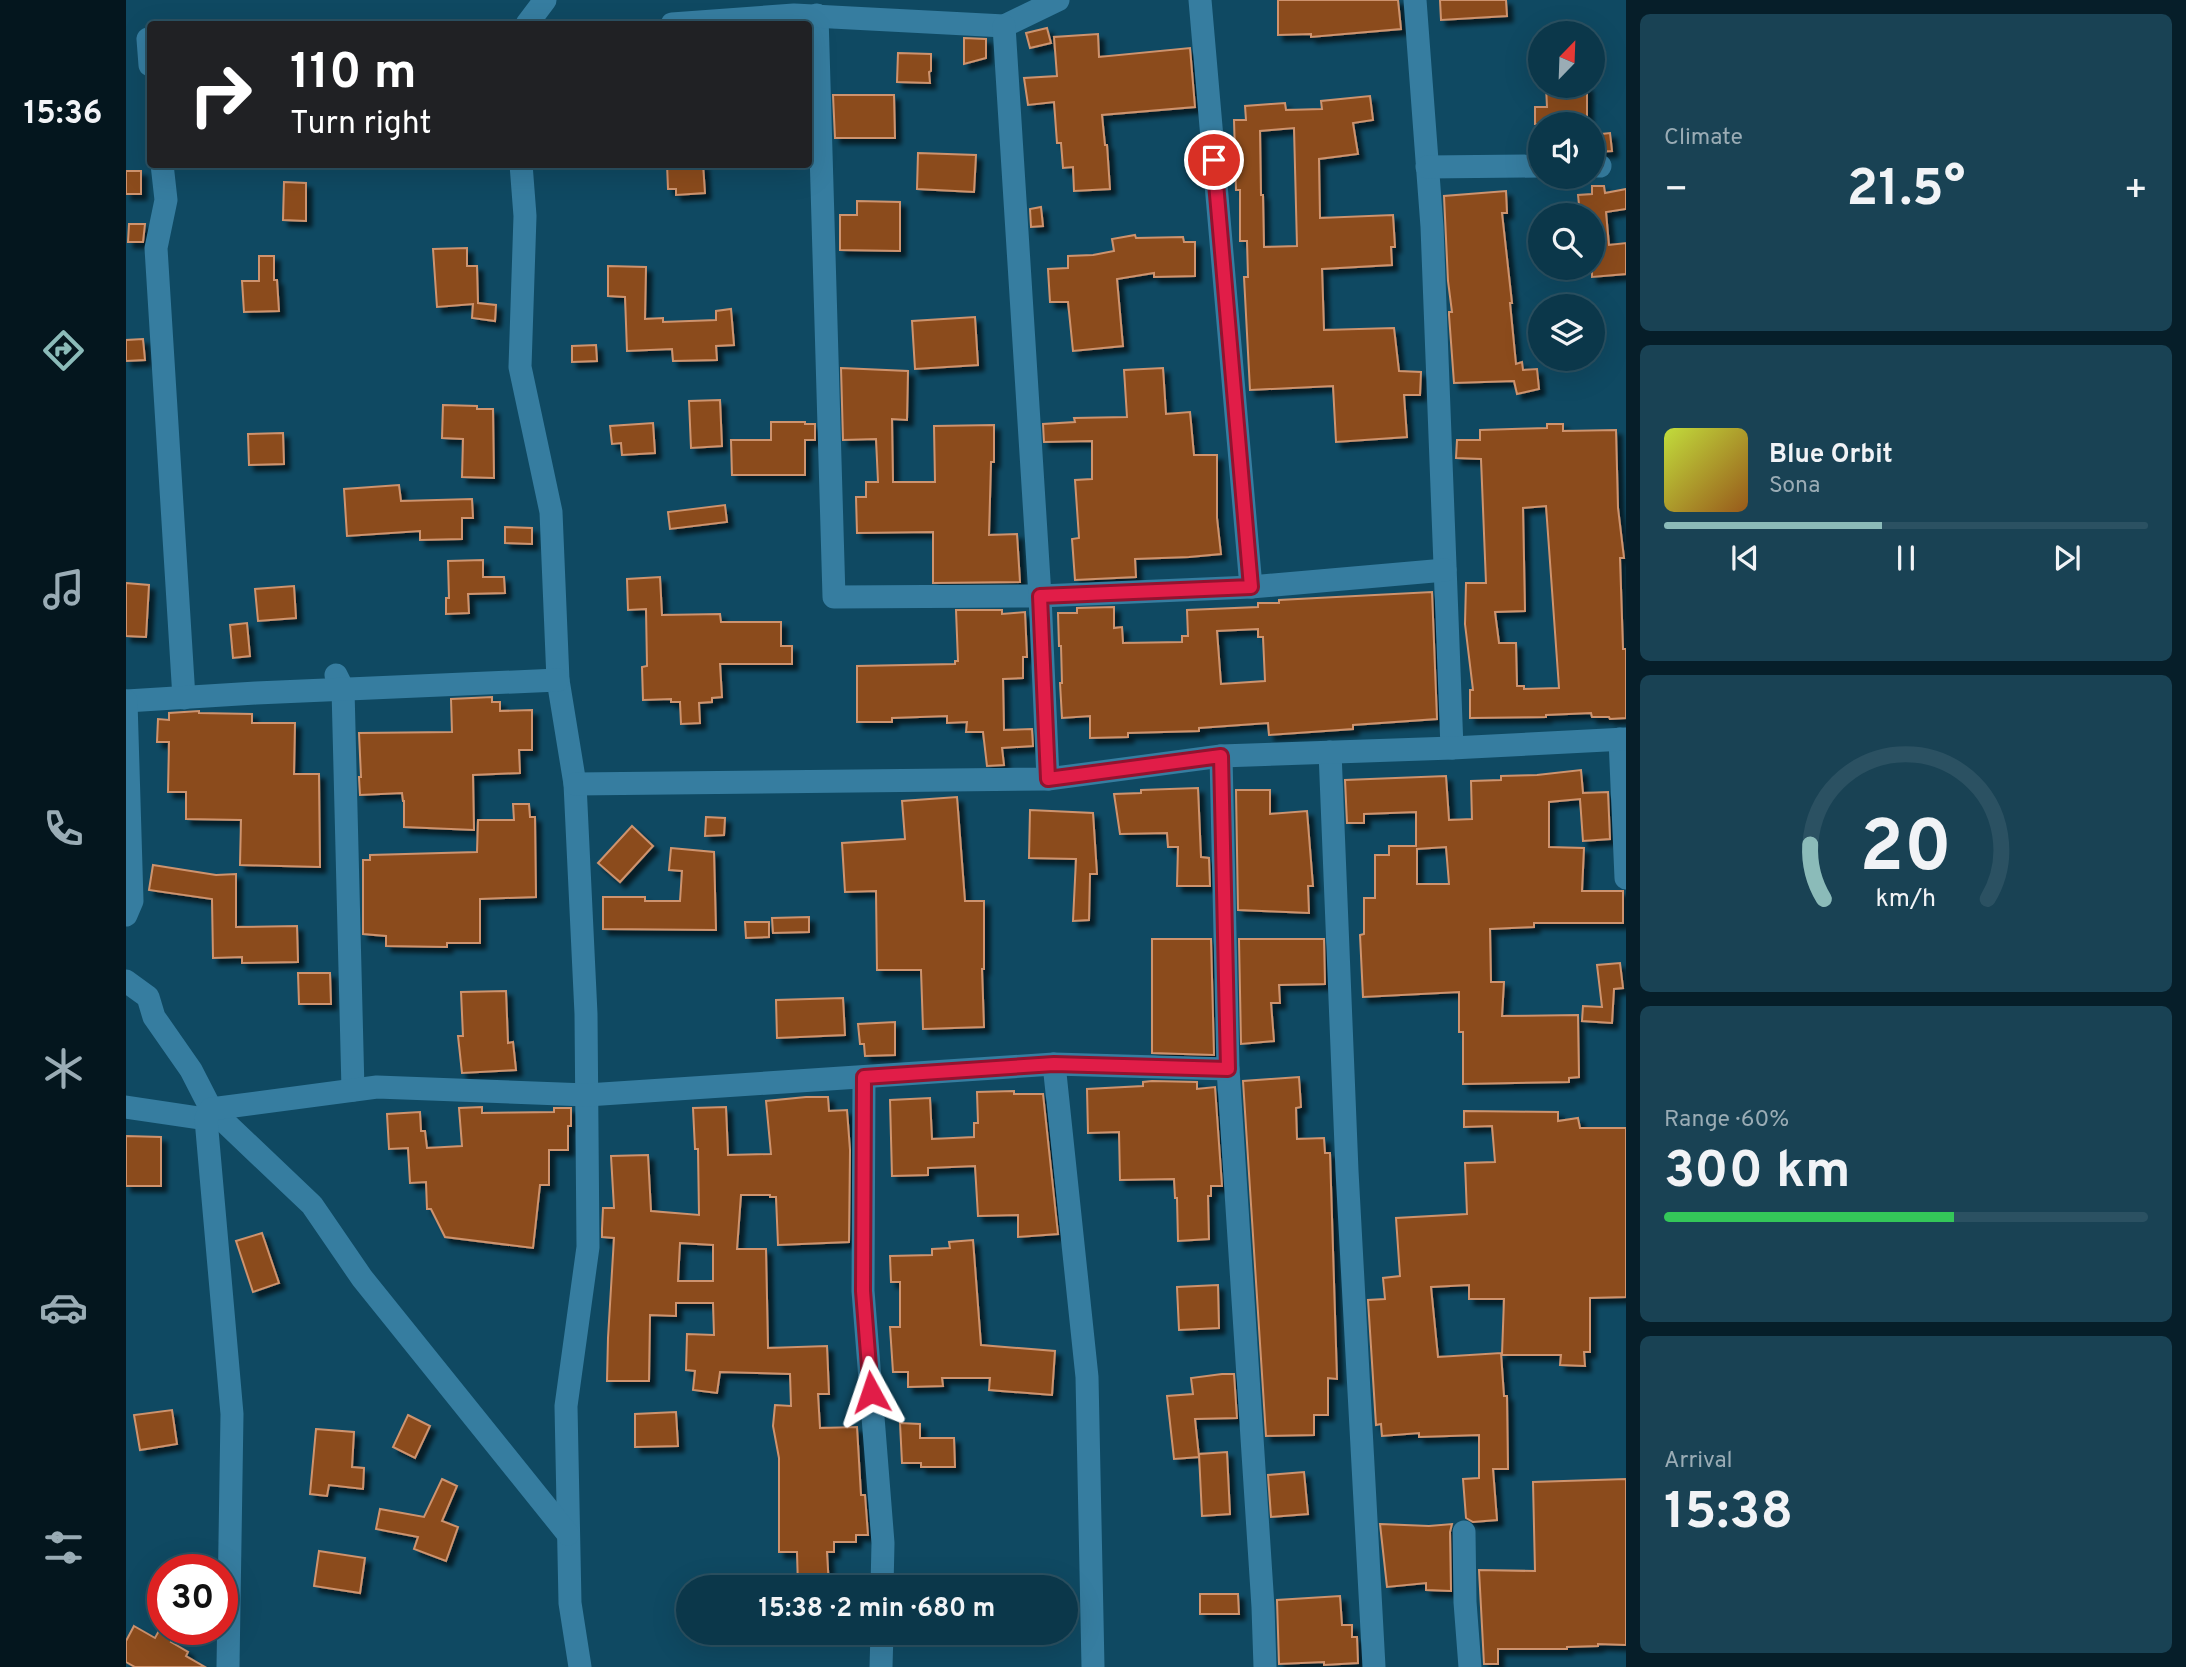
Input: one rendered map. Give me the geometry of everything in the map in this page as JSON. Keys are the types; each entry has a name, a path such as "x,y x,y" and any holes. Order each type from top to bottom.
{"street":[{"path":"529,21 545,0"},
{"path":"695,21 794,8 817,15 1004,26 1058,0"},
{"path":"1200,0 1251,587"},
{"path":"1415,0 1432,227 1452,748"},
{"path":"817,15 834,597 1040,596 1251,587 1445,570"},
{"path":"1004,26 1040,596 1048,779"},
{"path":"141,39 147,56"},
{"path":"1427,167 1528,166"},
{"path":"162,168 166,200 156,248 184,698"},
{"path":"521,168 525,216 520,368 551,512 558,680 575,784 586,1014 588,1247 566,1406 570,1603 580,1667"},
{"path":"126,915 132,901 126,701 184,698 339,682 558,680"},
{"path":"339,682 353,1090"},
{"path":"575,784 1048,779 1221,756 1623,739 1626,878"},
{"path":"1329,752 1347,1171 1374,1667"},
{"path":"1221,756 1228,1069 1265,1667"},
{"path":"126,981 148,997 154,1017 191,1070 209,1114 232,1414 228,1667"},
{"path":"126,1107 209,1114 377,1087 587,1095 1054,1064 1228,1069"},
{"path":"1054,1064 1087,1377 1093,1667"},
{"path":"864,1077 863,1291 883,1543 882,1575"},
{"path":"209,1114 312,1205 362,1278 568,1534"},
{"path":"1464,1532 1465,1602 1471,1667"},
{"path":"881,1667 882,1645"}],"building":[{"path":"1278,0 1398,0 1401,29 1311,37 1311,34 1278,35"},
{"path":"1440,0 1506,0 1507,16 1441,20"},
{"path":"1047,28 1051,43 1030,48 1026,33"},
{"path":"1098,34 1099,57 1190,48 1195,107 1102,115 1110,189 1074,191 1073,167 1063,168 1061,143 1057,143 1054,102 1028,105 1024,78 1057,76 1054,37"},
{"path":"964,38 986,39 986,58 964,64"},
{"path":"898,53 931,54 930,83 897,82"},
{"path":"833,95 894,95 895,138 835,138"},
{"path":"1370,96 1373,120 1353,123 1358,154 1319,159 1320,218 1393,215 1395,247 1391,247 1392,265 1322,269 1324,330 1394,328 1399,371 1421,372 1420,395 1404,395 1407,437 1336,442 1333,386 1250,390 1244,277 1248,277 1247,241 1240,241 1240,190 1236,190 1234,120 1246,120 1245,106 1285,103 1286,110 1322,109 1321,101","holes":["1294,128 1297,246 1264,247 1260,131"]},
{"path":"1547,98 1587,98 1587,112 1535,112 1535,107 1547,107"},
{"path":"1610,133 1612,151 1605,151 1605,134"},
{"path":"918,153 976,155 974,192 917,189"},
{"path":"667,168 703,168 705,193 676,195 676,189 668,189"},
{"path":"126,171 141,171 141,194 126,194"},
{"path":"284,182 306,183 306,221 283,220"},
{"path":"1592,189 1604,189 1605,193 1626,189 1626,209 1606,212 1609,245 1626,243 1626,274 1605,276 1605,203 1579,203 1578,195 1592,194"},
{"path":"1506,191 1507,213 1502,213 1516,364 1522,362 1523,370 1537,371 1539,389 1517,394 1514,381 1454,383 1444,196"},
{"path":"857,201 900,202 900,251 840,250 840,215 857,215"},
{"path":"1041,207 1043,226 1031,227 1030,209"},
{"path":"129,224 145,224 143,242 128,242"},
{"path":"1135,235 1136,238 1183,237 1184,242 1195,242 1195,276 1154,277 1154,273 1117,279 1123,346 1073,351 1068,302 1050,302 1048,269 1068,268 1068,256 1114,251 1112,239"},
{"path":"467,248 467,266 477,266 478,303 496,305 495,321 472,318 473,304 437,307 433,249"},
{"path":"259,256 274,256 274,280 277,280 279,311 244,312 242,281 259,281"},
{"path":"608,266 646,267 645,319 663,318 663,322 716,320 716,311 731,309 734,345 716,346 717,360 673,361 672,349 627,351 625,297 608,296"},
{"path":"975,317 978,365 915,369 912,321"},
{"path":"143,339 145,360 126,361 126,340"},
{"path":"596,345 597,361 572,362 572,346"},
{"path":"841,368 908,371 907,420 892,419 893,482 935,482 934,426 994,425 989,535 1017,534 1020,582 933,583 933,532 857,533 856,497 866,497 866,482 878,482 876,439 843,440"},
{"path":"1163,368 1166,414 1190,412 1194,455 1217,455 1217,518 1221,554 1135,559 1136,577 1075,580 1072,539 1079,538 1075,480 1092,479 1092,441 1044,442 1043,424 1075,422 1074,418 1127,417 1124,370"},
{"path":"720,400 722,446 691,448 689,401"},
{"path":"443,405 493,409 494,478 462,477 463,439 442,438"},
{"path":"771,422 815,424 815,440 805,440 805,475 732,475 731,440 771,440"},
{"path":"653,423 655,453 622,455 621,443 612,444 610,426"},
{"path":"1547,424 1563,424 1563,431 1616,430 1618,508 1624,558 1620,558 1623,649 1626,649 1626,718 1592,717 1591,713 1546,717 1470,718 1470,690 1473,690 1465,624 1466,583 1486,583 1481,459 1456,458 1457,440 1480,440 1480,430 1547,428","holes":["1546,506 1559,688 1524,689 1524,686 1517,686 1516,643 1499,643 1495,612 1525,611 1523,508"]},
{"path":"283,433 284,464 249,465 248,434"},
{"path":"399,485 401,501 472,499 473,518 462,518 462,539 420,540 420,531 347,536 344,489"},
{"path":"725,505 727,522 670,529 668,512"},
{"path":"505,527 532,528 532,544 505,543"},
{"path":"483,560 483,577 504,577 505,593 468,594 469,613 446,614 446,598 449,598 448,561"},
{"path":"660,577 662,615 720,614 721,622 781,622 781,646 792,646 792,664 720,664 722,697 712,698 712,702 699,703 700,723 681,724 680,702 671,702 671,699 643,700 642,667 647,666 646,609 628,610 627,579"},
{"path":"126,583 149,585 146,637 126,636"},
{"path":"294,586 296,618 258,621 255,589"},
{"path":"1432,592 1437,719 1269,735 1268,723 1199,728 1199,731 1128,733 1128,737 1090,738 1090,716 1062,718 1058,613 1077,613 1077,608 1114,607 1114,628 1122,627 1123,643 1182,642 1182,636 1188,636 1187,610 1258,607 1258,603 1279,603 1279,600","holes":["1258,629 1258,637 1263,637 1265,681 1221,684 1217,631"]},
{"path":"956,610 1002,610 1002,614 1025,612 1027,657 1023,657 1023,678 1003,679 1004,730 1032,729 1033,746 1002,748 1004,765 987,766 983,732 966,732 967,722 947,723 947,716 892,718 892,722 857,722 857,666 955,664 955,661 958,661"},
{"path":"247,623 250,656 233,658 230,625"},
{"path":"492,697 492,702 500,702 500,711 532,710 532,750 519,750 520,773 473,775 474,830 404,827 402,793 360,795 359,733 452,732 451,699"},
{"path":"199,711 252,714 252,723 295,723 294,774 319,774 320,867 240,865 241,820 186,819 186,792 168,792 169,742 157,742 158,719 169,720 169,713"},
{"path":"1581,770 1583,793 1608,792 1610,839 1583,841 1580,799 1549,802 1549,847 1584,848 1582,891 1623,891 1623,923 1534,923 1534,927 1490,929 1491,982 1504,982 1502,1016 1578,1015 1579,1077 1569,1078 1569,1082 1463,1084 1463,1032 1459,1032 1459,992 1363,997 1360,935 1364,934 1364,898 1375,898 1375,855 1389,855 1389,846 1416,846 1416,812 1364,814 1364,823 1347,823 1345,780 1446,776 1449,820 1472,819 1471,781 1501,780 1501,776","holes":["1446,847 1449,884 1417,884 1417,849"]},
{"path":"1198,788 1201,857 1209,858 1210,886 1177,886 1178,847 1168,847 1167,833 1120,834 1114,794"},
{"path":"1236,790 1270,790 1270,814 1307,811 1313,886 1308,886 1309,913 1238,910"},
{"path":"957,797 965,901 984,901 984,1027 923,1029 921,970 877,970 876,891 845,892 842,843 905,839 902,801"},
{"path":"513,804 529,804 530,817 535,817 536,897 480,899 480,943 447,943 447,947 386,946 386,936 363,934 363,860 370,860 370,855 477,852 478,820 514,820"},
{"path":"1030,810 1093,813 1097,874 1090,874 1089,920 1073,921 1076,859 1029,858"},
{"path":"706,817 725,818 724,835 705,836"},
{"path":"632,826 653,846 620,882 598,863"},
{"path":"671,848 714,852 716,930 603,929 603,897 645,897 645,901 680,901 682,871 669,870"},
{"path":"153,865 216,875 236,874 236,927 297,926 298,962 242,963 242,957 213,958 212,899 149,890"},
{"path":"809,917 809,932 773,933 772,918"},
{"path":"745,922 769,922 769,937 746,938"},
{"path":"1152,939 1211,939 1214,1055 1152,1053"},
{"path":"1239,939 1324,939 1325,984 1279,985 1280,1003 1271,1003 1274,1041 1241,1044"},
{"path":"1620,963 1623,988 1614,989 1612,1023 1582,1021 1583,1006 1602,1007 1597,965"},
{"path":"298,973 330,973 331,1004 299,1004"},
{"path":"506,991 508,1043 513,1042 516,1070 462,1073 458,1036 463,1036 461,992"},
{"path":"843,998 845,1035 777,1038 776,1000"},
{"path":"895,1022 895,1055 865,1056 864,1044 860,1044 858,1024"},
{"path":"1299,1077 1301,1107 1296,1108 1297,1139 1324,1138 1325,1153 1330,1153 1337,1379 1328,1378 1328,1415 1314,1415 1314,1435 1266,1436 1243,1081"},
{"path":"1143,1082 1197,1082 1197,1089 1215,1087 1222,1186 1211,1186 1211,1196 1208,1196 1209,1239 1178,1241 1174,1179 1120,1180 1119,1132 1088,1133 1087,1089 1143,1086"},
{"path":"1014,1091 1014,1094 1043,1094 1058,1234 1018,1237 1018,1215 978,1216 975,1166 928,1168 928,1175 892,1176 890,1100 930,1098 932,1139 974,1137 974,1123 978,1123 977,1092"},
{"path":"828,1097 829,1111 847,1110 850,1150 849,1242 778,1245 776,1197 741,1195 737,1249 766,1249 768,1348 827,1346 829,1394 818,1394 820,1428 857,1427 861,1495 865,1495 868,1535 856,1535 856,1542 834,1542 834,1552 827,1552 828,1575 798,1575 797,1552 779,1552 779,1458 773,1426 775,1405 791,1406 790,1374 720,1372 717,1393 693,1390 695,1371 686,1370 687,1334 714,1335 713,1303 676,1303 676,1316 650,1315 649,1381 607,1381 614,1238 602,1237 602,1229 603,1208 614,1208 611,1156 648,1155 651,1211 699,1215 698,1149 695,1149 693,1108 726,1107 728,1155 771,1154 766,1101","holes":["680,1243 713,1245 713,1281 678,1281"]},
{"path":"482,1107 482,1113 554,1112 554,1108 571,1108 568,1150 549,1150 549,1185 540,1185 533,1248 445,1237 431,1209 427,1209 426,1182 410,1183 408,1148 389,1149 387,1114 420,1112 421,1131 425,1131 427,1148 462,1146 459,1108"},
{"path":"1464,1111 1558,1112 1558,1121 1578,1118 1580,1128 1626,1128 1626,1297 1590,1298 1590,1352 1584,1352 1585,1366 1560,1365 1561,1355 1502,1355 1504,1299 1469,1299 1469,1285 1431,1287 1438,1357 1501,1353 1504,1396 1507,1396 1508,1469 1493,1469 1497,1520 1473,1522 1466,1518 1463,1479 1479,1478 1479,1435 1419,1437 1419,1433 1382,1436 1381,1424 1376,1425 1368,1300 1385,1299 1383,1278 1400,1276 1396,1218 1467,1214 1465,1163 1495,1162 1492,1126 1464,1127"},
{"path":"126,1136 161,1137 161,1186 126,1186"},
{"path":"262,1233 279,1283 253,1292 236,1241"},
{"path":"973,1240 981,1345 1055,1351 1052,1395 989,1390 990,1378 942,1378 943,1386 908,1387 908,1372 893,1372 890,1327 900,1327 900,1282 891,1282 890,1256 932,1255 932,1249 950,1248 949,1242"},
{"path":"1218,1285 1219,1328 1179,1330 1177,1287"},
{"path":"1234,1374 1237,1418 1195,1419 1199,1457 1174,1459 1167,1396 1193,1394 1191,1378"},
{"path":"172,1410 177,1444 140,1450 134,1415"},
{"path":"676,1412 678,1446 635,1447 635,1414"},
{"path":"408,1415 430,1426 415,1458 393,1447"},
{"path":"900,1423 920,1424 920,1438 954,1438 955,1467 921,1467 921,1463 902,1463"},
{"path":"316,1429 354,1432 352,1467 364,1468 363,1489 329,1485 327,1496 310,1494"},
{"path":"1227,1452 1230,1514 1202,1516 1199,1454"},
{"path":"1304,1472 1308,1514 1271,1517 1268,1475"},
{"path":"442,1479 457,1486 442,1521 458,1527 446,1561 414,1549 418,1537 376,1529 380,1509 424,1517"},
{"path":"1626,1479 1626,1645 1598,1644 1567,1649 1498,1649 1498,1664 1484,1664 1479,1570 1535,1571 1533,1482"},
{"path":"1380,1524 1452,1524 1451,1591 1426,1590 1426,1583 1387,1587"},
{"path":"319,1551 365,1558 360,1593 314,1586"},
{"path":"1200,1594 1238,1594 1239,1614 1200,1614"},
{"path":"1340,1596 1342,1625 1352,1625 1352,1637 1357,1637 1358,1663 1279,1664 1277,1600"},
{"path":"134,1626 147,1633 147,1645 176,1645 188,1652 186,1656 205,1667 135,1667 126,1662 126,1641"}],"route":[{"path":"871,1392 863,1291 864,1077 1054,1064 1228,1069 1221,756 1048,779 1040,596 1251,587 1214,160"}]}
